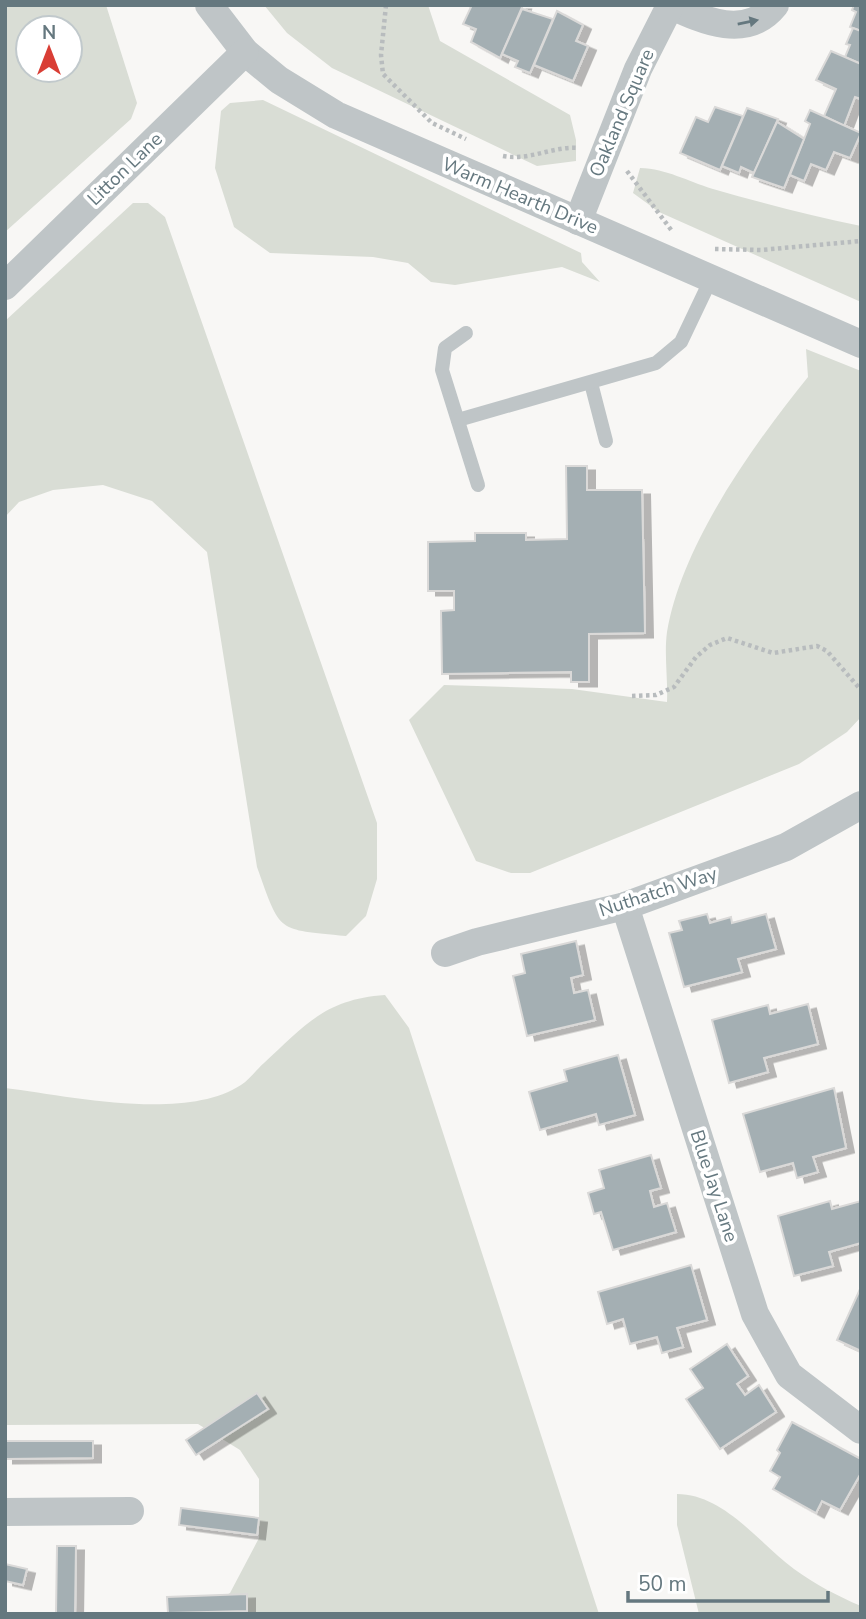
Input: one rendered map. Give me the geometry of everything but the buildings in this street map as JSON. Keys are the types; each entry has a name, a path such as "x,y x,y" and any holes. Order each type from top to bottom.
{"street":[{"name":"Warm Hearth Drive","path":"209,5 245,52 279,80 336,115 861,344"},
{"name":"Oakland Square","path":"578,221 638,69 670,6 726,27 764,19 775,5"},
{"name":"Litton Lane","path":"5,286 245,52"},
{"name":"Nuthatch Way","path":"445,953 625,906 786,847 861,805"},
{"name":"Blue Jay Lane","path":"625,906 755,1314 789,1375 861,1430"},
{"path":"5,1512 130,1511"}],"lane":[{"path":"458,420 647,367 673,351 693,320 711,279"},
{"path":"466,333 450,341 441,357 442,370 478,485"},
{"path":"591,383 606,441"}],"path":[{"path":"632,696 656,695 674,687 696,657 710,645 727,638 773,653 817,646 827,650 861,690"}],"shaded area":[{"path":"5,5 106,5 137,103 131,119 5,232"},
{"path":"264,5 428,5 440,41 570,115 576,140 576,161 537,166 332,68 287,33"},
{"path":"263,100 581,253 582,262 600,282 562,267 455,285 431,282 408,263 373,257 270,253 234,227 215,168 221,111 230,103"},
{"path":"640,168 668,173 768,204 861,226 861,302 659,212 633,193"},
{"path":"133,203 148,203 165,217 377,823 377,879 366,916 346,936 306,932 284,924 271,905 257,867 207,552 152,501 103,485 53,490 19,502 5,517 5,321"},
{"path":"806,349 861,371 861,717 847,732 799,764 530,873 511,873 476,861 409,720 444,685 572,689 667,702 667,632 675,599 688,565 722,497 743,464 808,377"},
{"path":"385,995 409,1028 599,1614 194,1614 230,1593 259,1538 259,1479 240,1450 198,1424 5,1425 5,1088 126,1103 189,1102 217,1096 244,1083 291,1037 317,1017 346,1002"},
{"path":"677,1494 694,1496 725,1511 794,1569 861,1606 861,1614 699,1614 677,1525"}]}
